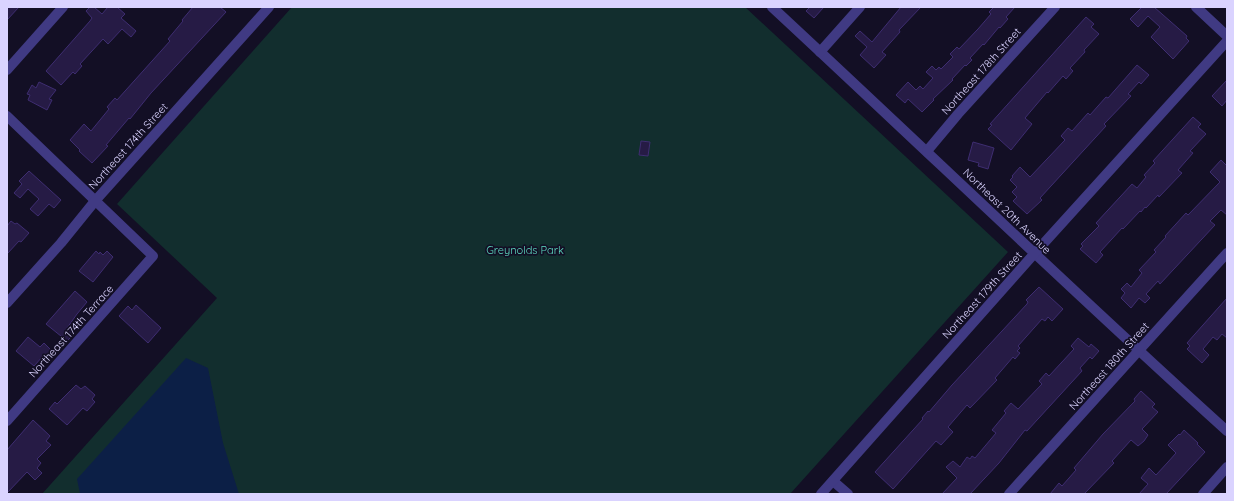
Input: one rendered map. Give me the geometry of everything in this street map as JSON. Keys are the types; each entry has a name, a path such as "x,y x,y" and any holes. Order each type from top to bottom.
{"street":[{"path":"7,70 63,7"},
{"name":"Northeast 174th Street","path":"7,303 61,243 95,201 269,7"},
{"name":"Northeast 20th Avenue","path":"772,7 927,151 1138,352 1227,431"},
{"path":"820,52 860,7"},
{"name":"Northeast 178th Street","path":"927,151 958,114 1055,7"},
{"path":"1196,7 1227,36"},
{"name":"Northeast 179th Street","path":"821,494 1034,254 1227,41"},
{"path":"7,116 95,201"},
{"name":"Northeast 174th Terrace","path":"7,421 154,256 95,201"},
{"name":"Northeast 180th Street","path":"1009,494 1227,253"},
{"path":"1203,494 1227,467"},
{"path":"833,480 848,494"}],"green space":[{"name":"Greynolds Park","path":"292,7 745,7 1008,252 790,494 42,494 217,298 117,204"}],"water":[{"path":"186,358 208,368 223,443 239,494 80,494 77,479"}],"building":[{"path":"7,7 19,7 7,20"},
{"path":"90,7 94,7 102,14 108,7 117,7 125,14 121,18 136,31 131,37 122,29 108,44 103,39 80,64 82,66 75,74 73,72 61,85 46,71 90,21 92,18 86,11"},
{"path":"193,7 220,7 226,12 151,93 106,145 108,146 92,163 70,140 84,124 91,131 109,109 107,107 115,98 117,100 170,41 168,39"},
{"path":"810,7 824,7 814,18 806,11"},
{"path":"901,7 921,7 899,30 900,32 882,52 886,55 874,68 860,55 867,47 855,36 860,31 872,42"},
{"path":"994,7 1015,7 1006,17 1008,19 970,58 972,60 966,66 965,65 952,79 953,80 922,112 908,99 905,103 896,95 908,82 916,90 920,86 923,89 933,78 926,72 932,66 936,70 939,67 941,69 953,57 950,54 957,47 959,49 978,29 991,14 989,12"},
{"path":"1142,7 1154,7 1187,36 1186,38 1189,41 1173,59 1151,37 1160,27 1148,16 1138,27 1130,19"},
{"path":"1086,17 1094,24 1091,27 1099,34 1070,68 1073,71 1066,79 1063,76 1025,118 1032,124 1011,150 988,129 992,125 990,124"},
{"path":"1137,65 1149,75 1141,84 1139,82 1128,94 1131,96 1104,124 1106,126 1040,198 1042,200 1027,214 1013,201 1017,197 1012,192 1017,187 1010,180 1013,177 1012,176 1020,167 1030,177 1065,140 1061,136 1068,128 1072,131 1088,113 1090,115 1106,97 1108,98"},
{"path":"1227,80 1227,100 1222,106 1212,96"},
{"path":"39,82 56,90 49,99 52,100 47,110 28,100 30,95 27,94 32,85 36,88"},
{"path":"1193,117 1201,124 1198,127 1206,134 1190,151 1193,153 1178,170 1182,173 1159,197 1158,195 1146,208 1145,207 1141,212 1140,211 1123,229 1122,228 1100,252 1103,255 1096,263 1080,249 1083,246 1081,244 1099,226 1096,223 1132,184 1137,188 1146,177 1144,175 1155,163 1153,161"},
{"path":"641,141 650,142 648,156 639,155"},
{"path":"973,142 994,148 988,169 978,166 979,163 968,160"},
{"path":"1221,160 1227,166 1227,215 1221,210 1210,221 1215,225 1160,284 1158,281 1146,294 1150,298 1145,303 1139,298 1131,308 1121,298 1125,293 1121,289 1127,283 1131,287 1142,273 1139,270 1156,252 1154,250 1166,237 1165,236 1186,213 1188,215 1220,182 1210,172"},
{"path":"29,171 61,200 54,208 49,204 38,216 30,209 39,199 28,189 20,198 14,193 22,184 19,181"},
{"path":"11,221 15,224 17,223 29,233 7,254 7,226"},
{"path":"96,251 103,255 107,251 113,257 93,282 79,271"},
{"path":"1039,287 1063,309 1052,321 1048,317 1045,321 1042,319 1018,346 1020,348 1017,351 1020,353 1015,359 1013,357 995,378 997,380 970,408 967,405 948,427 953,432 941,445 936,441 893,489 875,472 923,419 922,418 928,411 929,412 1027,304 1028,302 1026,300"},
{"path":"75,291 87,302 67,328 74,334 67,341 46,324"},
{"path":"1227,298 1227,338 1222,334 1217,340 1213,337 1203,349 1209,355 1202,363 1187,349 1190,346 1187,343"},
{"path":"136,305 161,328 148,343 119,316 128,306 132,310"},
{"path":"28,337 40,347 44,343 53,352 47,359 44,355 34,366 16,351"},
{"path":"1078,338 1089,347 1091,344 1099,351 1092,359 1090,357 1080,368 1082,371 1027,431 1025,430 999,463 970,494 942,494 957,478 946,467 953,461 960,467 967,457 970,459 972,456 975,458 996,433 992,430 1006,413 1004,411 1011,403 1018,409 1042,384 1039,381 1046,373 1049,376 1074,349 1071,346"},
{"path":"76,385 81,389 85,386 95,395 92,399 95,402 87,411 83,408 67,425 49,409 55,402 57,404"},
{"path":"1141,391 1155,404 1152,407 1158,412 1142,429 1148,435 1144,441 1138,446 1131,440 1112,461 1114,463 1084,494 1050,494 1059,483 1062,486 1076,470 1074,468 1103,434 1135,401 1134,399"},
{"path":"33,420 50,436 46,441 51,445 37,459 41,463 37,468 42,473 35,480 27,472 7,493 7,450"},
{"path":"1184,430 1205,452 1166,494 1139,494 1148,484 1141,478 1149,468 1156,475 1168,462 1176,453 1168,445"}]}
